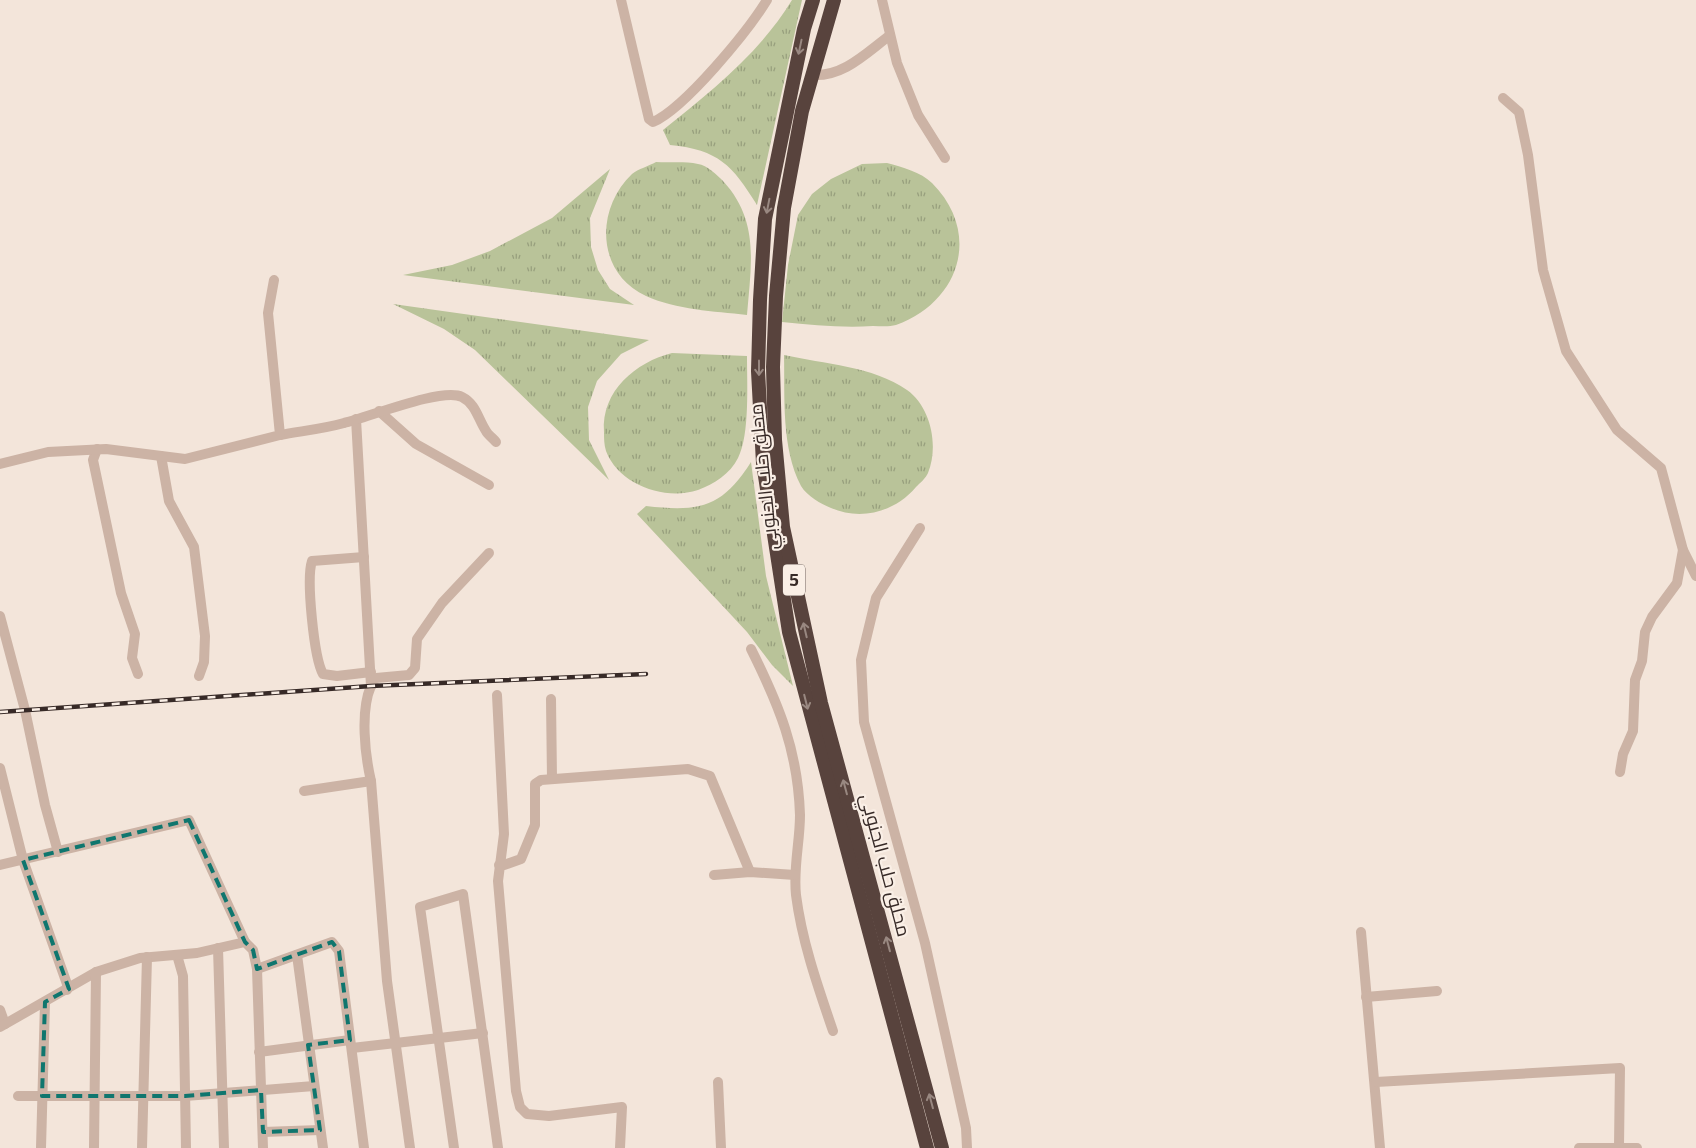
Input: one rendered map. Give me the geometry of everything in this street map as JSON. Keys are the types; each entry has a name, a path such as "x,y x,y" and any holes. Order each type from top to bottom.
{"highway":[{"name":"محلق حلب الجنوبي","path":"813,0 804,29 765,219 758,371 763,463 789,632 927,1148"},
{"name":"محلق حلب الجنوبي","path":"834,0 802,111 784,208 776,296 773,367 775,440 784,527 822,703 942,1148"}],"street":[{"path":"621,0 648,119 653,122 700,82 747,28 767,0"},
{"path":"882,0 896,62 918,115 945,158"},
{"path":"812,76 841,72 889,36"},
{"path":"1503,98 1519,112 1528,155 1543,270 1566,351 1617,430 1661,468 1683,550 1696,576"},
{"path":"274,280 268,313 280,435"},
{"path":"0,464 48,452 96,450 185,459 280,435 345,423 408,402 461,396 469,402 479,415 485,430 496,442"},
{"path":"379,411 416,444 489,485"},
{"path":"356,419 372,686"},
{"path":"96,450 93,460 121,593 135,634 132,658 138,674"},
{"path":"161,456 169,501 194,547 205,636 204,662 199,676"},
{"path":"920,528 876,598 861,660 864,722 925,942 966,1128 967,1148"},
{"path":"1620,772 1623,754 1633,731 1636,680 1642,661 1645,632 1652,618 1677,583 1683,550"},
{"path":"410,1148 394,1043 371,781 366,760 366,698 376,678 409,675 412,673 417,639 442,603 489,553"},
{"path":"364,557 312,561 310,567 311,590 316,648 319,666 323,674 337,676 370,672"},
{"path":"0,616 26,710 45,806 58,852"},
{"path":"751,649 784,719 794,762 800,816 795,875 800,922 810,963 834,1031"},
{"path":"497,695 504,834 498,881 516,1092 520,1107 527,1114 549,1116 622,1106 620,1148"},
{"path":"551,699 552,779"},
{"path":"0,768 23,860 55,946 67,984 67,990"},
{"path":"499,865 521,859 535,824 535,784 541,780 663,769 688,769 710,776 750,872"},
{"path":"304,791 371,781"},
{"path":"0,865 189,820 244,942 253,950 257,969 263,1148"},
{"path":"714,874 750,872 795,875"},
{"path":"454,1148 420,907 463,894 498,1148"},
{"path":"1361,932 1376,1082 1380,1148"},
{"path":"0,1010 2,1026 96,972 140,958 177,956 244,942"},
{"path":"257,969 332,942 339,951 364,1148"},
{"path":"218,948 224,1148"},
{"path":"297,955 323,1148"},
{"path":"177,956 183,976 186,1148"},
{"path":"142,1148 147,958"},
{"path":"94,1148 96,972"},
{"path":"1366,997 1437,991"},
{"path":"41,1148 45,1002"},
{"path":"259,1052 308,1045 394,1043 483,1033"},
{"path":"1376,1082 1620,1068 1619,1146"},
{"path":"718,1082 721,1148"},
{"path":"18,1096 185,1096 314,1086"},
{"path":"263,1132 320,1130"},
{"path":"1579,1148 1619,1146 1637,1148"}],"highlighted area":[{"path":"189,820 245,942 253,950 257,969 332,942 339,951 350,1040 308,1045 320,1130 263,1132 261,1090 185,1096 42,1096 45,1002 69,989 23,860"}],"green space":[{"path":"792,0 802,0 757,205 740,179 722,162 701,151 670,145 663,130 716,86 749,55 765,38"},
{"path":"656,162 688,163 705,166 723,181 735,196 748,228 750,244 751,261 747,315 695,309 658,301 630,286 618,272 610,257 606,240 607,222 612,205 620,188 632,174"},
{"path":"887,163 911,170 928,179 947,203 956,223 959,244 957,264 949,283 936,300 918,314 896,325 839,326 782,322 788,265 798,215 812,194 831,179 862,164"},
{"path":"610,169 590,218 591,247 598,270 610,289 634,305 403,275 452,265 490,251 552,218"},
{"path":"393,304 649,340 621,354 597,381 588,407 589,440 609,480 475,350 444,329"},
{"path":"672,353 747,356 746,422 742,448 738,458 726,474 710,485 685,493 658,491 632,481 612,463 604,442 605,417 608,404 615,391 634,371 646,363"},
{"path":"784,355 864,371 894,382 915,397 922,406 931,428 933,451 927,475 908,496 898,503 877,512 854,514 827,506 814,499 804,490 795,471 787,438"},
{"path":"751,462 766,576 793,686 772,665 747,632 637,514 646,506 681,508 708,504 730,489"}],"railway":[{"path":"0,712 371,686 646,674"}]}
